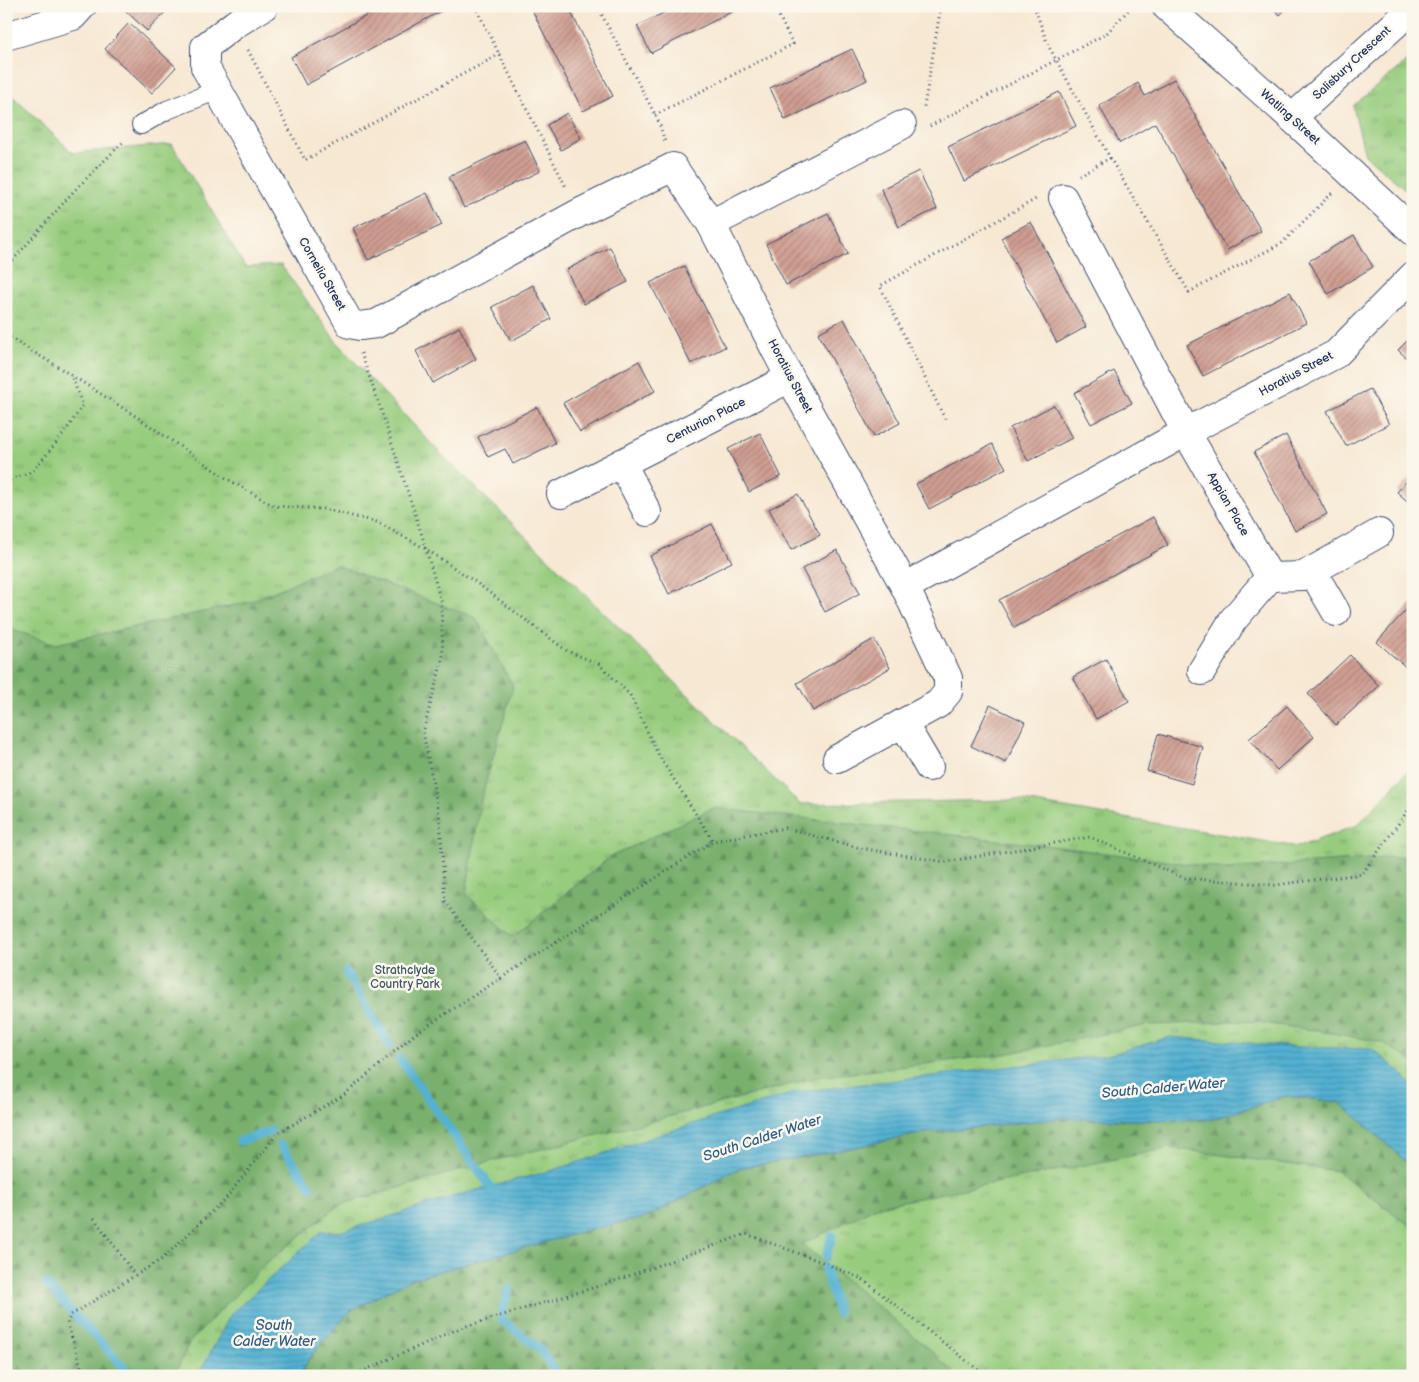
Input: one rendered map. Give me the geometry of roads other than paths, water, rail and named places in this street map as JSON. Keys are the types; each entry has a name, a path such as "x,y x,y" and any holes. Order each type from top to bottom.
{"street":[{"path":"6,36 73,16 82,6"},
{"name":"Cornelia Street","path":"264,6 235,24 205,47 205,67 350,324 360,326 376,324 579,213 673,167"},
{"name":"Watling Street","path":"1166,6 1292,118 1413,231"},
{"name":"Salisbury Crescent","path":"1292,118 1413,8"},
{"path":"711,224 911,128"},
{"name":"Horatius Street","path":"673,167 711,224 790,378 905,586 948,678 948,692 938,704 838,759"},
{"path":"1059,191 1186,432"},
{"name":"Horatius Street","path":"905,586 1186,432 1336,354 1413,276"},
{"name":"Centurion Place","path":"561,494 790,378"},
{"name":"Appian Place","path":"1186,432 1270,577"},
{"path":"622,463 647,512"},
{"path":"1202,671 1233,620 1270,577 1303,576 1380,532"},
{"path":"1312,571 1336,612"},
{"path":"903,723 929,767"}],"lane":[{"path":"141,125 167,110 218,90"}],"water":[{"name":"South Calder Water","path":"1170,1037 1295,1047 1372,1049 1400,1072 1413,1087 1413,1168 1340,1102 1286,1096 1213,1119 1136,1120 1063,1118 924,1133 739,1168 645,1218 592,1229 411,1279 350,1311 308,1360 300,1376 198,1376 231,1314 322,1231 340,1232 462,1194 557,1169 695,1123 797,1092 1108,1055"}],"waterway":[{"path":"346,972 390,1046"},
{"path":"400,1059 497,1196"},
{"path":"240,1141 271,1131"},
{"path":"281,1145 311,1187"},
{"path":"826,1257 832,1236"},
{"path":"825,1269 838,1313"},
{"path":"46,1284 132,1376"},
{"path":"502,1311 509,1289"},
{"path":"502,1320 541,1350 558,1376"}],"park label":[{"name":"Strathclyde Country Park","path":"405,977"}]}
